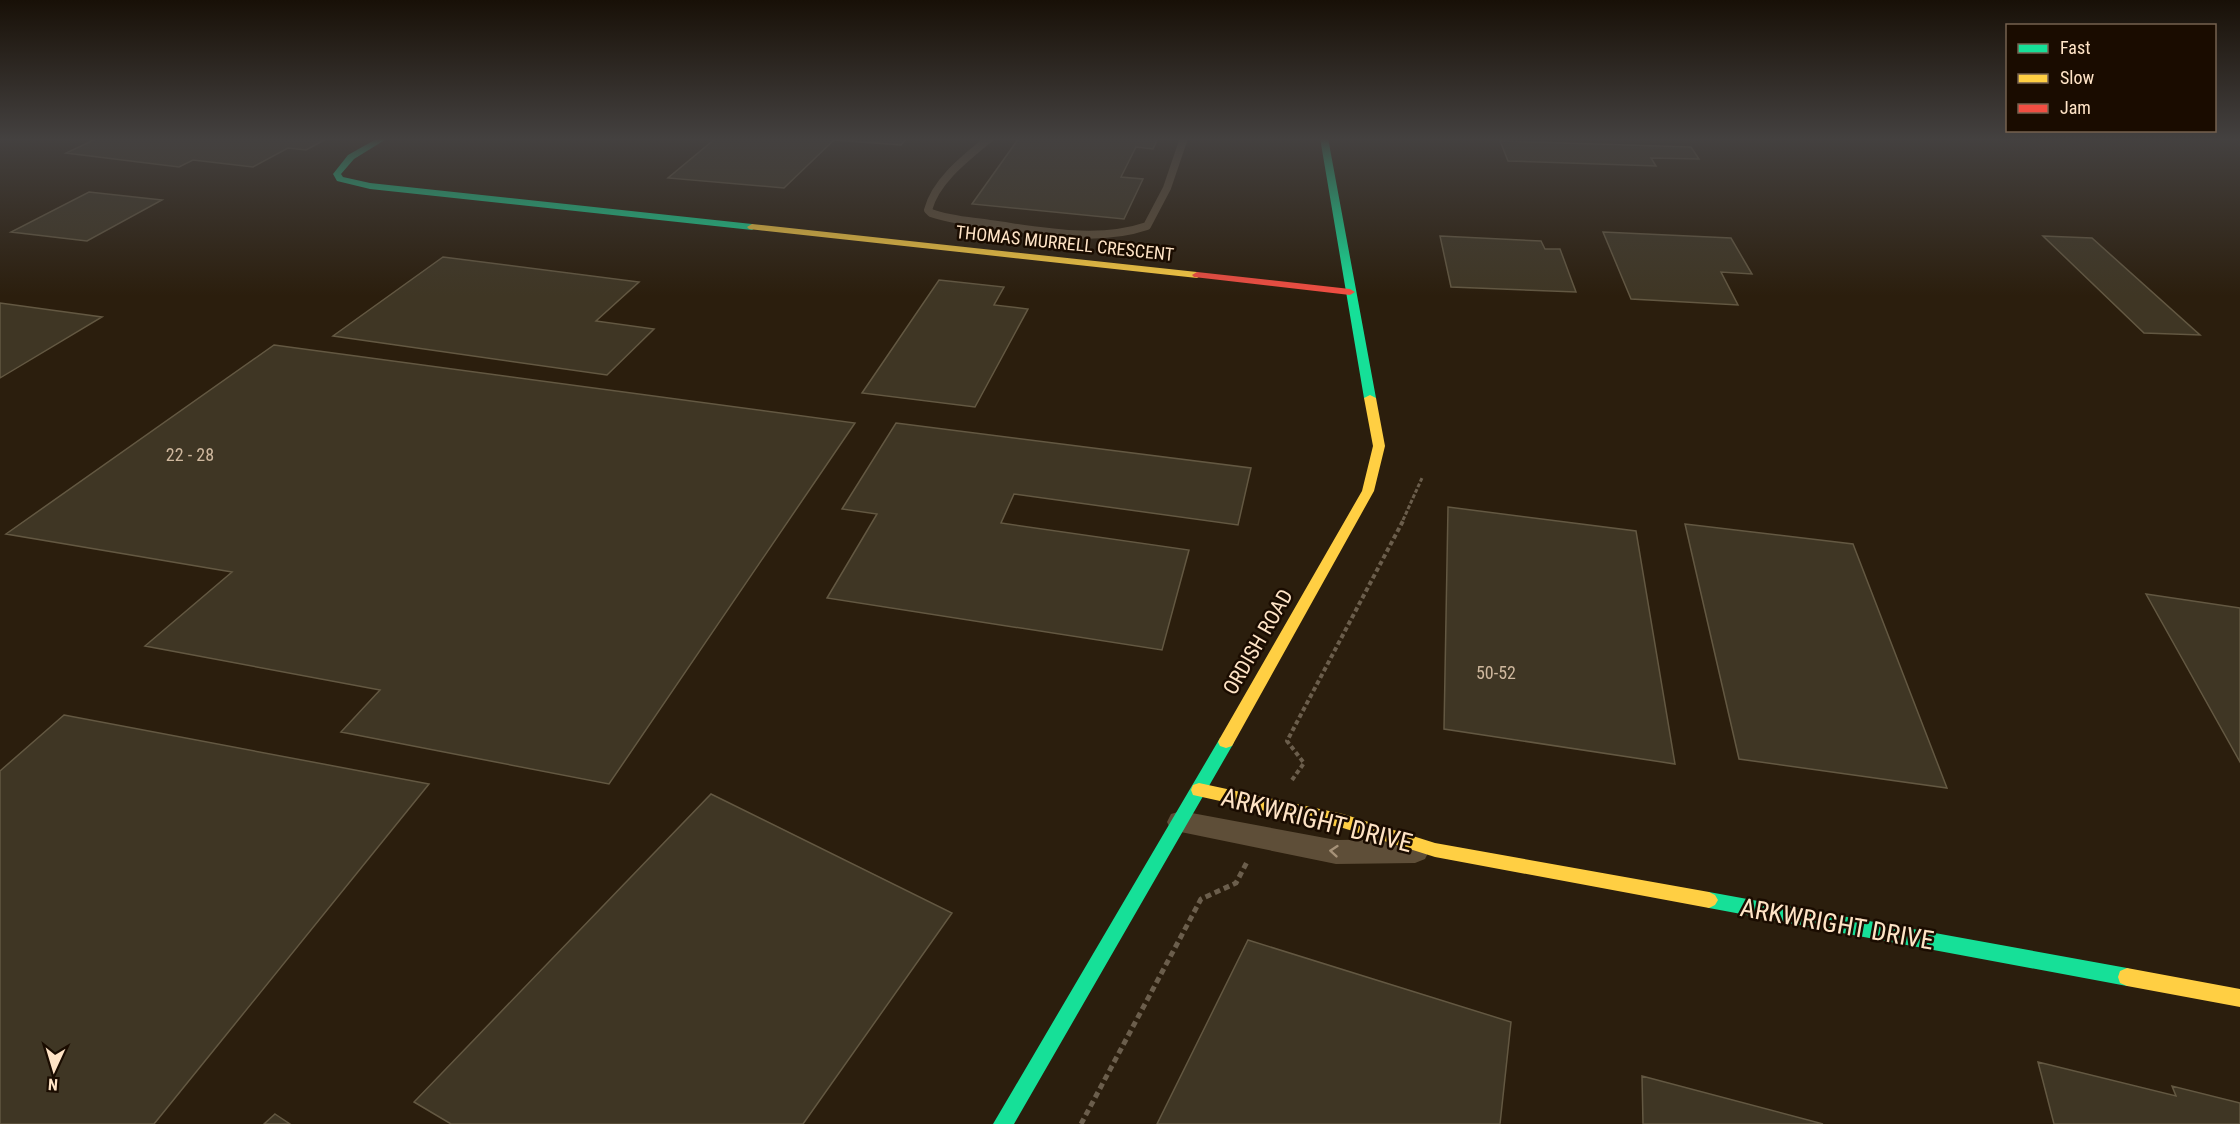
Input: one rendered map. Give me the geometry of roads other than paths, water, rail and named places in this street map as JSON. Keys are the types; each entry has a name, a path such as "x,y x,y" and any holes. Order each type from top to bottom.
{"street":[{"name":"THOMAS MURRELL CRESCENT","path":"411,190 1350,292"},
{"name":"ORDISH ROAD","path":"1003,1124 1181,822 1368,491 1379,446 1333,190"},
{"name":"ARKWRIGHT DRIVE","path":"1199,790 1343,820 1435,850 2240,998"},
{"name":"ARKWRIGHT DRIVE","path":"1181,822 1336,852 1435,850"}],"lane":[{"path":"939,190 930,202 928,210 931,213 1009,226 1099,235 1124,233 1147,226 1166,190"}]}
